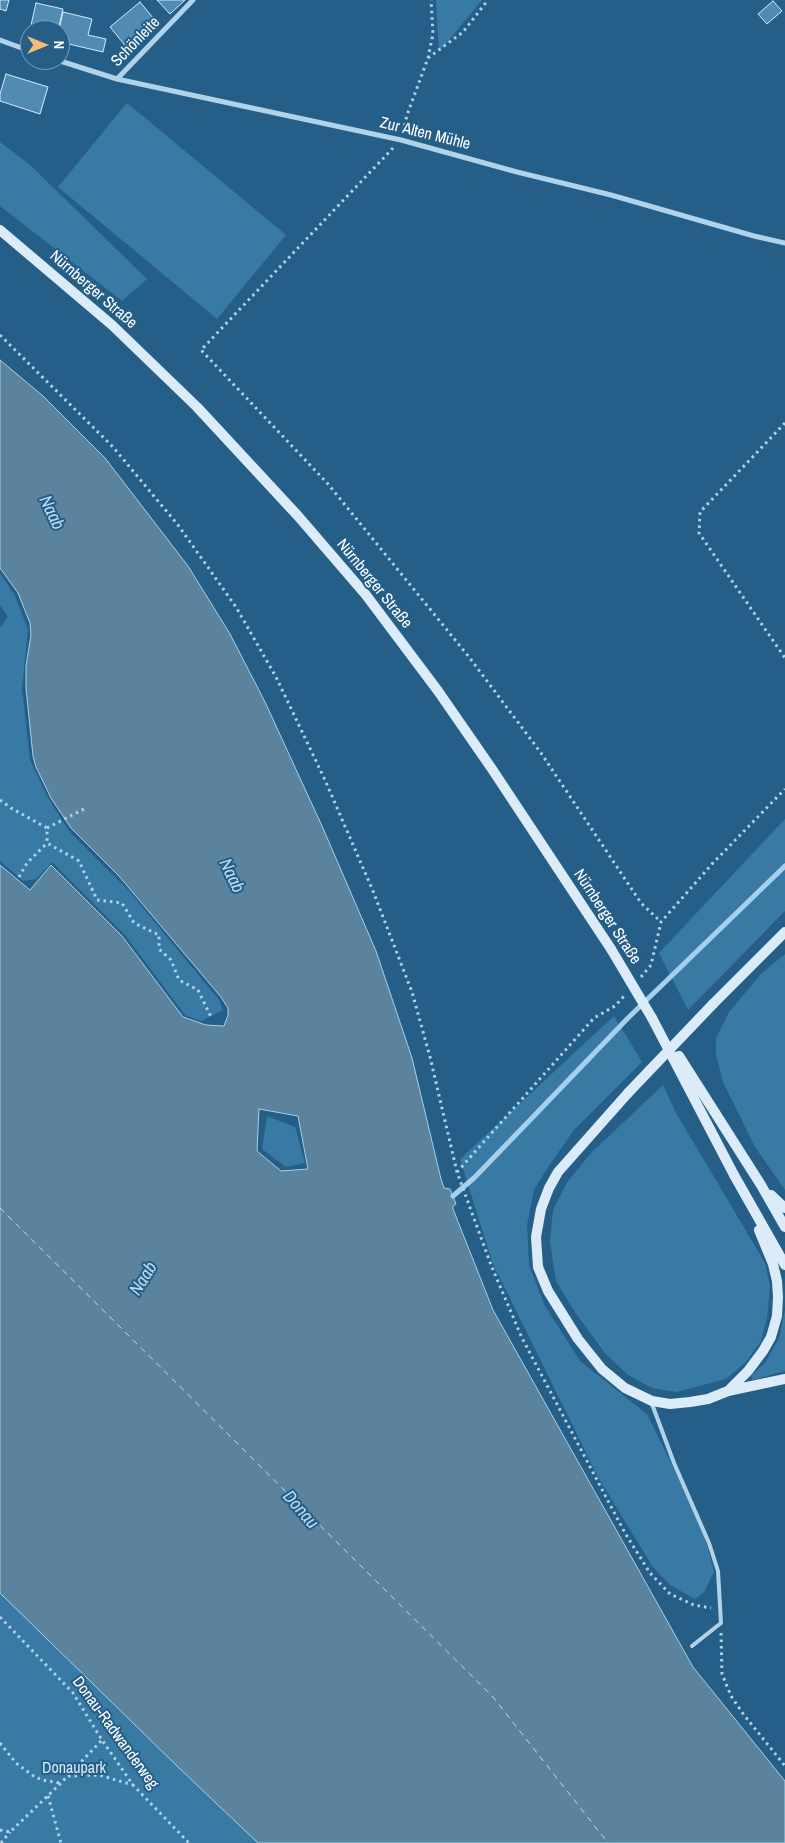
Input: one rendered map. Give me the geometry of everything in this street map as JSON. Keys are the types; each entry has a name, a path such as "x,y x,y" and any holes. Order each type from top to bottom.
{"main road":[{"name":"Nürnberger Straße","path":"0,230 112,325 197,407 298,516 360,588 444,698 611,950 652,1018"},
{"path":"785,932 628,1093 558,1172 541,1209 536,1237 538,1267 548,1291 578,1339 602,1370 625,1388 652,1402 670,1404 708,1399 728,1391 785,1379"},
{"path":"652,1018 734,1175 785,1265"},
{"path":"652,1018 699,1085 785,1227"},
{"path":"728,1391 764,1351 777,1316 778,1297 773,1264 734,1175"},
{"path":"761,1185 785,1208"}],"street":[{"name":"Schönleite","path":"117,79 193,0"},
{"path":"0,40 20,47"},
{"name":"Zur Alten Mühle","path":"70,64 117,79 401,140 785,243"}],"lane":[{"path":"652,1402 674,1463 709,1543 718,1571 721,1623 692,1646"}],"path":[{"path":"431,0 433,34 428,58 407,115 401,140 201,350 328,484 469,656 541,753 641,903 661,922"},
{"path":"428,58 463,32 488,0"},
{"path":"0,335 113,447 178,525 236,607 276,677 340,814 373,891 412,992 430,1057 457,1172 505,1302 522,1338 625,1533 650,1574 670,1594 694,1606 721,1609"},
{"path":"785,423 700,512 699,533 785,658"},
{"path":"0,800 48,828"},
{"path":"48,828 84,809"},
{"path":"19,877 27,863 48,843 48,828"},
{"path":"48,843 79,861 97,900 122,903 134,923 159,935 159,949 171,960 179,980 198,990 212,1017"},
{"name":"Donau-Radwanderweg","path":"0,1617 73,1693 133,1785 189,1843"},
{"path":"721,1623 722,1674 731,1696 785,1766"},
{"path":"1,1843 102,1740"},
{"path":"0,1743 16,1763 32,1776 60,1784"},
{"path":"68,1776 99,1776 133,1785"},
{"path":"48,1795 61,1843"},
{"path":"0,1830 10,1832"}],"green space":[{"path":"436,0 482,0 439,52"},
{"path":"127,103 286,235 217,319 58,187"},
{"path":"0,142 29,164 147,279 122,301 0,206"},
{"path":"0,573 14,594 28,629 22,689 30,760 47,796 68,830 130,892 219,1000 223,1010 201,1021 185,1015 125,935 52,862 36,879 23,881 0,861 0,628 8,617 0,605"},
{"path":"785,819 785,911 688,1010 659,953"},
{"path":"785,954 785,1190 755,1147 723,1082 716,1055 716,1038 729,1012 762,973"},
{"path":"614,1016 642,1062 574,1130 534,1190 527,1225 529,1265 545,1306 580,1361 647,1414 702,1526 714,1572 704,1592 695,1599 670,1585 653,1567 599,1479 493,1264 460,1159"},
{"path":"663,1085 676,1113 765,1263 770,1286 767,1318 761,1341 746,1362 726,1379 676,1392 652,1388 628,1375 604,1352 575,1312 556,1281 550,1242 553,1210 568,1181 591,1153"},
{"path":"267,1116 295,1127 305,1163 286,1167 262,1149"},
{"path":"785,1310 785,1371 752,1380 751,1376 765,1363 779,1338"},
{"name":"Donaupark","path":"0,1593 178,1767 258,1843 0,1843"}],"water":[{"path":"0,360 43,396 105,458 188,566 230,634 265,702 322,826 376,951 412,1058 441,1179 444,1188 450,1189 453,1196 456,1204 453,1206 453,1209 493,1310 693,1667 785,1781 785,1843 258,1843 0,1593 0,865 30,890 51,865 122,936 183,1017 206,1025 224,1026 228,1015 228,1008 221,997 118,875 71,828 51,798 36,767 33,756 26,688 26,666 31,635 30,623 18,593 0,568","holes":["259,1109 298,1116 308,1169 281,1171 257,1151"]}],"building":[{"path":"0,0 9,0 6,11 0,9"},
{"path":"157,0 185,0 170,14"},
{"path":"773,1 782,11 767,24 758,14"},
{"path":"140,2 158,24 128,49 110,27"},
{"path":"36,3 63,9 60,20 32,20"},
{"path":"63,12 92,19 88,35 106,39 103,52 70,44 70,20 61,20"},
{"path":"6,74 48,87 40,114 0,101 0,94"}],"waterway":[{"path":"453,1196 474,1178 628,1018 785,866"}],"ferry route":[{"path":"0,1208 493,1697 608,1843"}],"water label":[{"name":"Naab","path":"51,513"},
{"name":"Naab","path":"231,876"},
{"name":"Naab","path":"144,1279"},
{"name":"Donau","path":"300,1510"}]}
